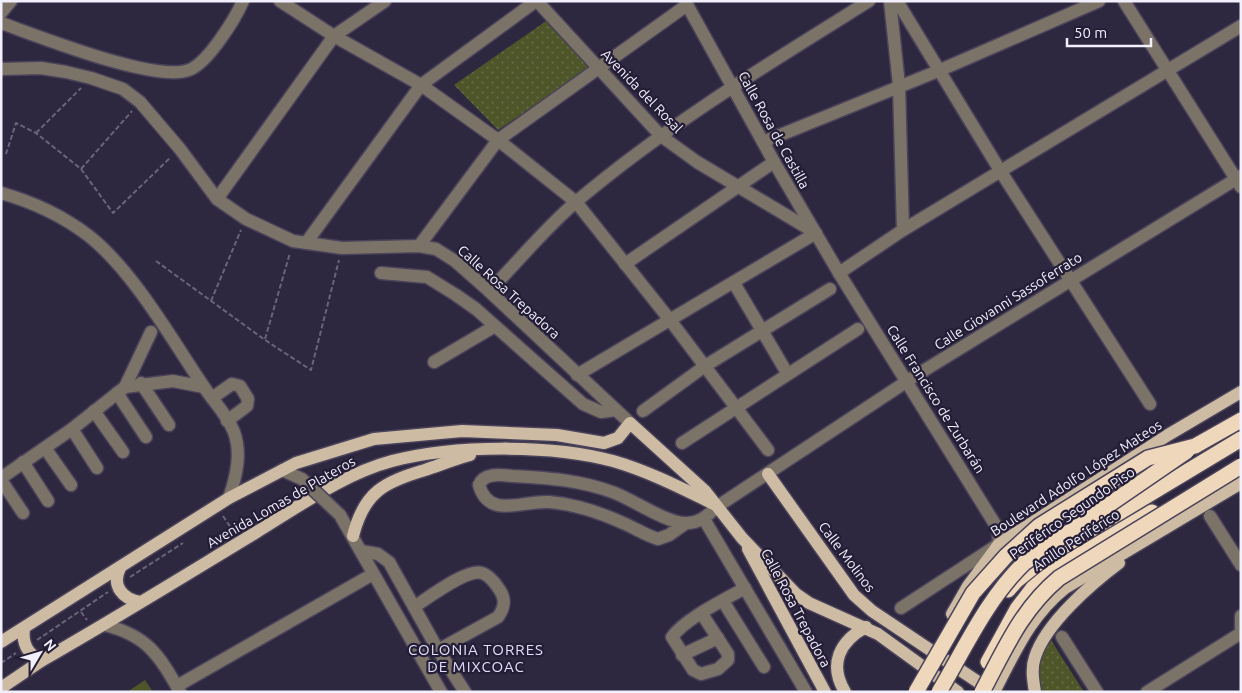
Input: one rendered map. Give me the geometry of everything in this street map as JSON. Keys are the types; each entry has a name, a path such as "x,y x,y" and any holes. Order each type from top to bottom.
{"highway":[{"name":"Periférico Segundo Piso","path":"939,692 990,605 1011,576 1024,563 1195,446 1241,420"},
{"name":"Anillo Periférico","path":"947,692 968,651 994,608 1016,581 1047,556 1241,439"},
{"path":"916,692 973,593 1006,556 1039,526 1148,458 1195,446"},
{"name":"Anillo Periférico","path":"973,692 1018,609 1033,588 1048,576 1241,459"},
{"path":"982,692 1022,619 1040,595 1060,578 1241,466"}],"main road":[{"name":"Boulevard Adolfo López Mateos","path":"938,640 968,586 999,544 1160,440 1241,392"},
{"name":"Avenida Lomas de Plateros","path":"1,642 229,498 296,463 374,439 462,431 557,434 604,443 618,438 630,422"},
{"name":"Calle Rosa Trepadora","path":"630,422 694,479 718,506"},
{"name":"Avenida Lomas de Plateros","path":"1,688 41,661 324,492 367,470 392,461 444,451 530,449 588,455 640,471 718,506"},
{"path":"353,536 357,518 365,503 380,487 400,477 485,450"},
{"name":"Calle Molinos","path":"768,474 854,596 872,611 994,692"},
{"path":"994,692 1030,624 1046,603 1065,588 1241,483"},
{"path":"718,506 742,538 796,594 808,603 866,627 958,692"},
{"path":"1034,692 1032,675 1034,658 1042,642 1058,620 1112,568 1162,529"},
{"name":"Calle Rosa Trepadora","path":"742,538 825,692"},
{"path":"120,568 116,577 125,597 140,602"},
{"path":"845,692 838,674 838,657 844,644 852,635 866,627"},
{"path":"24,628 23,642 31,656 41,661"}],"street":[{"path":"1,13 11,1"},
{"path":"1,23 113,62 178,72 190,70 201,63 243,1"},
{"path":"280,1 334,36 421,85 498,140 576,202 670,320 768,450"},
{"path":"217,199 334,36 386,1"},
{"path":"300,242 421,85 536,1"},
{"name":"Avenida del Rosal","path":"536,1 661,136 697,162 816,233"},
{"path":"489,291 576,202 661,136 732,86 869,1"},
{"path":"890,1 899,85 903,230"},
{"path":"897,1 1001,172 1150,404"},
{"path":"763,142 899,85 938,71 1099,1"},
{"path":"1124,1 1239,181"},
{"path":"419,246 498,140 600,69 686,3"},
{"name":"Calle Rosa de Castilla","path":"686,3 774,162 839,273"},
{"path":"839,273 903,230 1241,26"},
{"path":"104,83 113,62"},
{"name":"Calle Rosa Trepadora","path":"1,69 41,68 91,78 123,89 140,102 180,149 217,199 246,219 300,242 342,248 419,246 436,249 455,261 489,291 577,375 630,422"},
{"path":"625,264 774,162"},
{"name":"Calle Giovanni Sassoferrato","path":"704,518 718,506 907,381 1071,280 1239,181"},
{"path":"1,193 22,199 70,222 92,238 132,283 234,432 238,462 236,478 229,498"},
{"path":"577,375 816,233"},
{"path":"381,273 427,277 476,308 583,404 601,412 616,410"},
{"name":"Calle Francisco de Zurbarán","path":"839,273 995,521 1000,538 999,544"},
{"path":"734,283 787,373"},
{"path":"643,411 704,366 830,289"},
{"path":"434,362 495,326"},
{"path":"682,443 787,373 858,329"},
{"path":"121,390 151,332"},
{"path":"23,513 1,479 72,429 121,390 141,384 173,380 204,387"},
{"path":"141,384 169,424"},
{"path":"212,398 232,384 240,386 247,396 247,406 228,421"},
{"path":"121,390 146,438"},
{"path":"94,411 123,452"},
{"path":"72,429 97,468"},
{"path":"45,448 71,485"},
{"path":"23,462 48,501"},
{"path":"282,470 302,479 340,515 441,692"},
{"path":"686,524 614,493 568,479 498,475 486,477 479,485 486,499 495,506 549,502 601,514 658,539 669,535 686,524 704,518 806,692"},
{"path":"1210,516 1241,565"},
{"path":"901,608 999,544"},
{"path":"361,551 378,554 389,562 438,650 465,692"},
{"path":"414,607 471,573 482,573 492,579 504,598 504,608 498,617 438,650"},
{"path":"104,625 120,628 142,639 157,654 179,689 373,574"},
{"path":"702,614 718,638 728,660 718,669 700,674 693,670 672,637 676,632 702,614 745,588"},
{"path":"723,601 764,667"},
{"path":"1241,616 1241,628"},
{"path":"1147,692 1241,633"},
{"path":"1062,637 1097,692"},
{"path":"682,655 718,638"}],"path":[{"path":"36,133 91,78"},
{"path":"81,170 140,102"},
{"path":"6,154 16,123 36,133 81,170 112,213 180,149"},
{"path":"211,301 246,219"},
{"path":"265,340 300,242"},
{"path":"156,261 265,340 310,370 342,248"},
{"path":"223,516 240,542"},
{"path":"1,663 182,543"}],"green space":[{"path":"549,19 593,66 498,130 454,85"},
{"path":"1049,637 1084,692 1038,692 1039,664 1042,650"},
{"path":"145,680 153,692 127,692"}],"district":[{"name":"COLONIA TORRES DE MIXCOAC","path":"476,658"}]}
